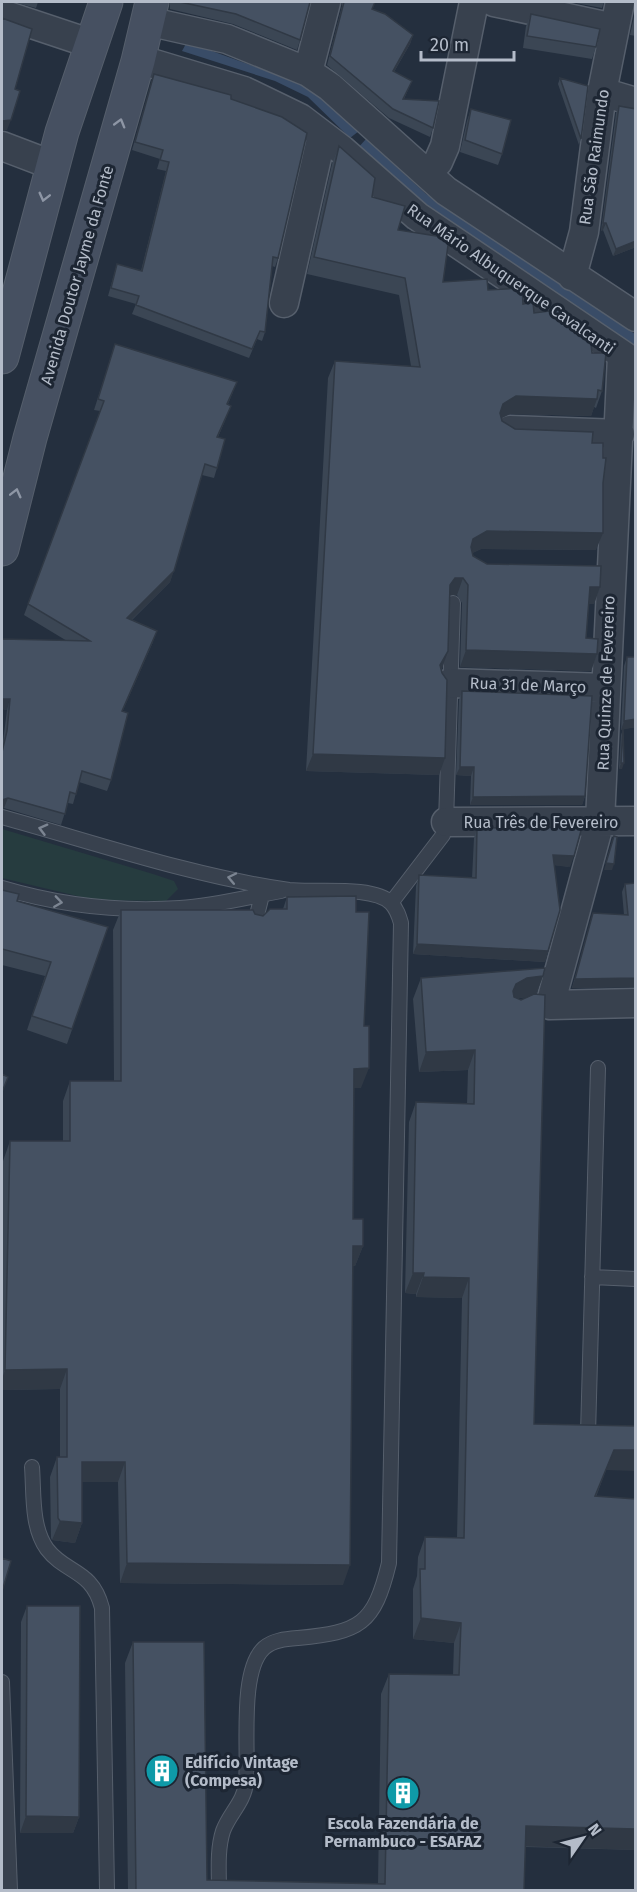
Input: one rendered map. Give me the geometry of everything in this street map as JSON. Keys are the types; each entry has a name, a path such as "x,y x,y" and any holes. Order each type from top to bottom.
{"main road":[{"path":"2,357 52,165 106,2"},
{"name":"Avenida Doutor Jayme da Fonte","path":"2,549 30,438 138,59 149,11"},
{"path":"30,438 23,406 93,161 91,149 86,142 62,132"}],"street":[{"path":"308,72 326,2"},
{"path":"426,173 438,162 445,146 474,2"},
{"path":"494,2 617,15"},
{"path":"149,11 308,72 330,87 459,200 636,317"},
{"path":"2,14 92,44"},
{"name":"Rua São Raimundo","path":"572,276 584,232 602,92 617,15"},
{"name":"Rua Mário Albuquerque Cavalcanti","path":"138,59 233,87 272,102 300,118 417,216 629,360"},
{"path":"602,92 636,102"},
{"path":"284,303 332,143 369,123"},
{"path":"2,146 52,165"},
{"name":"Rua Quinze de Fevereiro","path":"629,360 599,567 606,688 600,820 541,1005 636,1003"},
{"path":"510,430 620,434"},
{"name":"Rua 31 de Março","path":"450,683 606,688"},
{"name":"Rua Três de Fevereiro","path":"446,822 636,821"}],"lane":[{"path":"391,903 443,835 446,822 453,603"},
{"path":"2,817 263,890"},
{"path":"2,888 37,899 110,909 181,908 263,890 371,894 391,903 401,924 389,1563 382,1592 363,1622 351,1629 332,1635 277,1641 264,1648 254,1660 249,1691 246,1784 223,1832 219,1855 219,1890"},
{"path":"254,927 263,890"},
{"path":"588,1434 598,1068"},
{"path":"592,1277 636,1279"},
{"path":"32,1467 37,1523 42,1539 48,1550 90,1582 99,1595 102,1608 107,1890"},
{"path":"2,1682 10,1890"}],"green space":[{"path":"2,829 174,881 178,889 166,901 94,900 2,878"}],"water":[{"path":"187,42 311,87 359,131 350,138 308,97 275,81 182,51"},
{"path":"366,139 426,194 635,334 635,349 419,203 357,149"}],"building":[{"path":"180,2 310,2 300,40 236,14"},
{"path":"344,2 375,2 372,9 385,14 413,35 393,71 412,81 403,99 439,101 433,128 393,109 330,56"},
{"path":"531,14 600,29 596,47 527,36"},
{"path":"2,18 32,29 15,89 20,91 11,120 2,121"},
{"path":"154,74 231,95 231,99 282,117 307,133 278,258 273,257 265,332 260,331 252,349 136,305 139,296 111,288 117,264 142,271 169,162 160,160 163,150 135,142"},
{"path":"560,78 588,86 581,139"},
{"path":"619,106 636,109 636,241 616,249 606,223 603,223"},
{"path":"471,109 511,120 502,154 465,140"},
{"path":"339,146 375,178 372,197 405,206 398,230 449,238 443,282 487,279 488,290 522,288 523,304 533,302 534,313 558,310 582,326 583,337 590,336 592,353 606,353 602,391 598,390 597,399 516,396 503,404 500,413 502,421 515,429 593,432 592,443 603,443 603,458 606,458 603,483 603,533 487,531 473,539 471,547 473,556 487,564 601,566 600,587 590,587 586,638 598,639 597,654 466,650 468,585 463,578 455,578 450,585 448,651 440,665 447,680 445,758 313,754 335,361 420,367 405,278 314,257"},
{"path":"115,344 237,382 227,404 231,406 217,437 225,439 217,468 205,464 174,571 127,618 157,631 122,711 128,713 111,780 82,771 76,794 70,792 65,814 8,798 2,800 2,752 7,731 10,699 2,699 2,639 90,641 28,604 104,401 98,399"},
{"path":"627,657 636,657 636,719 624,721"},
{"path":"462,691 592,696 585,796 473,797 474,767 460,767"},
{"path":"623,728 624,763 621,763"},
{"path":"582,827 574,856 553,855 560,910 548,951 417,944 419,875 476,878 477,828"},
{"path":"614,836 617,837 614,864 606,863"},
{"path":"636,883 636,978 575,979 593,913 628,915 625,884"},
{"path":"2,890 19,894 17,901 108,927 72,1029 32,1016 51,962 2,949"},
{"path":"356,896 356,912 369,912 364,1026 369,1026 369,1068 354,1069 353,1219 363,1219 363,1246 353,1246 350,1565 127,1563 125,1462 82,1462 82,1523 60,1521 58,1518 57,1457 67,1457 67,1369 5,1370 10,1141 70,1141 70,1081 121,1081 121,910 253,910 255,914 263,916 270,909 287,909 287,897"},
{"path":"545,968 543,976 527,978 516,984 513,991 514,997 521,1000 534,994 545,995 534,1424 636,1426 636,1450 614,1450 595,1496 636,1499 636,1829 526,1826 524,1890 136,1890 133,1642 204,1642 207,1880 385,1884 389,1674 459,1675 461,1623 421,1618 420,1569 425,1569 425,1537 464,1538 469,1278 423,1277 424,1273 413,1273 416,1102 474,1104 475,1050 426,1052 421,978"},
{"path":"2,1074 8,1077 2,1092"},
{"path":"2,1558 11,1561 3,1588 2,1587"},
{"path":"27,1606 80,1606 79,1817 26,1816"}],"place":[{"name":"Edifício Vintage (Compesa)","path":"162,1771"},
{"name":"Escola Fazendária de Pernambuco - ESAFAZ","path":"403,1793"}]}
